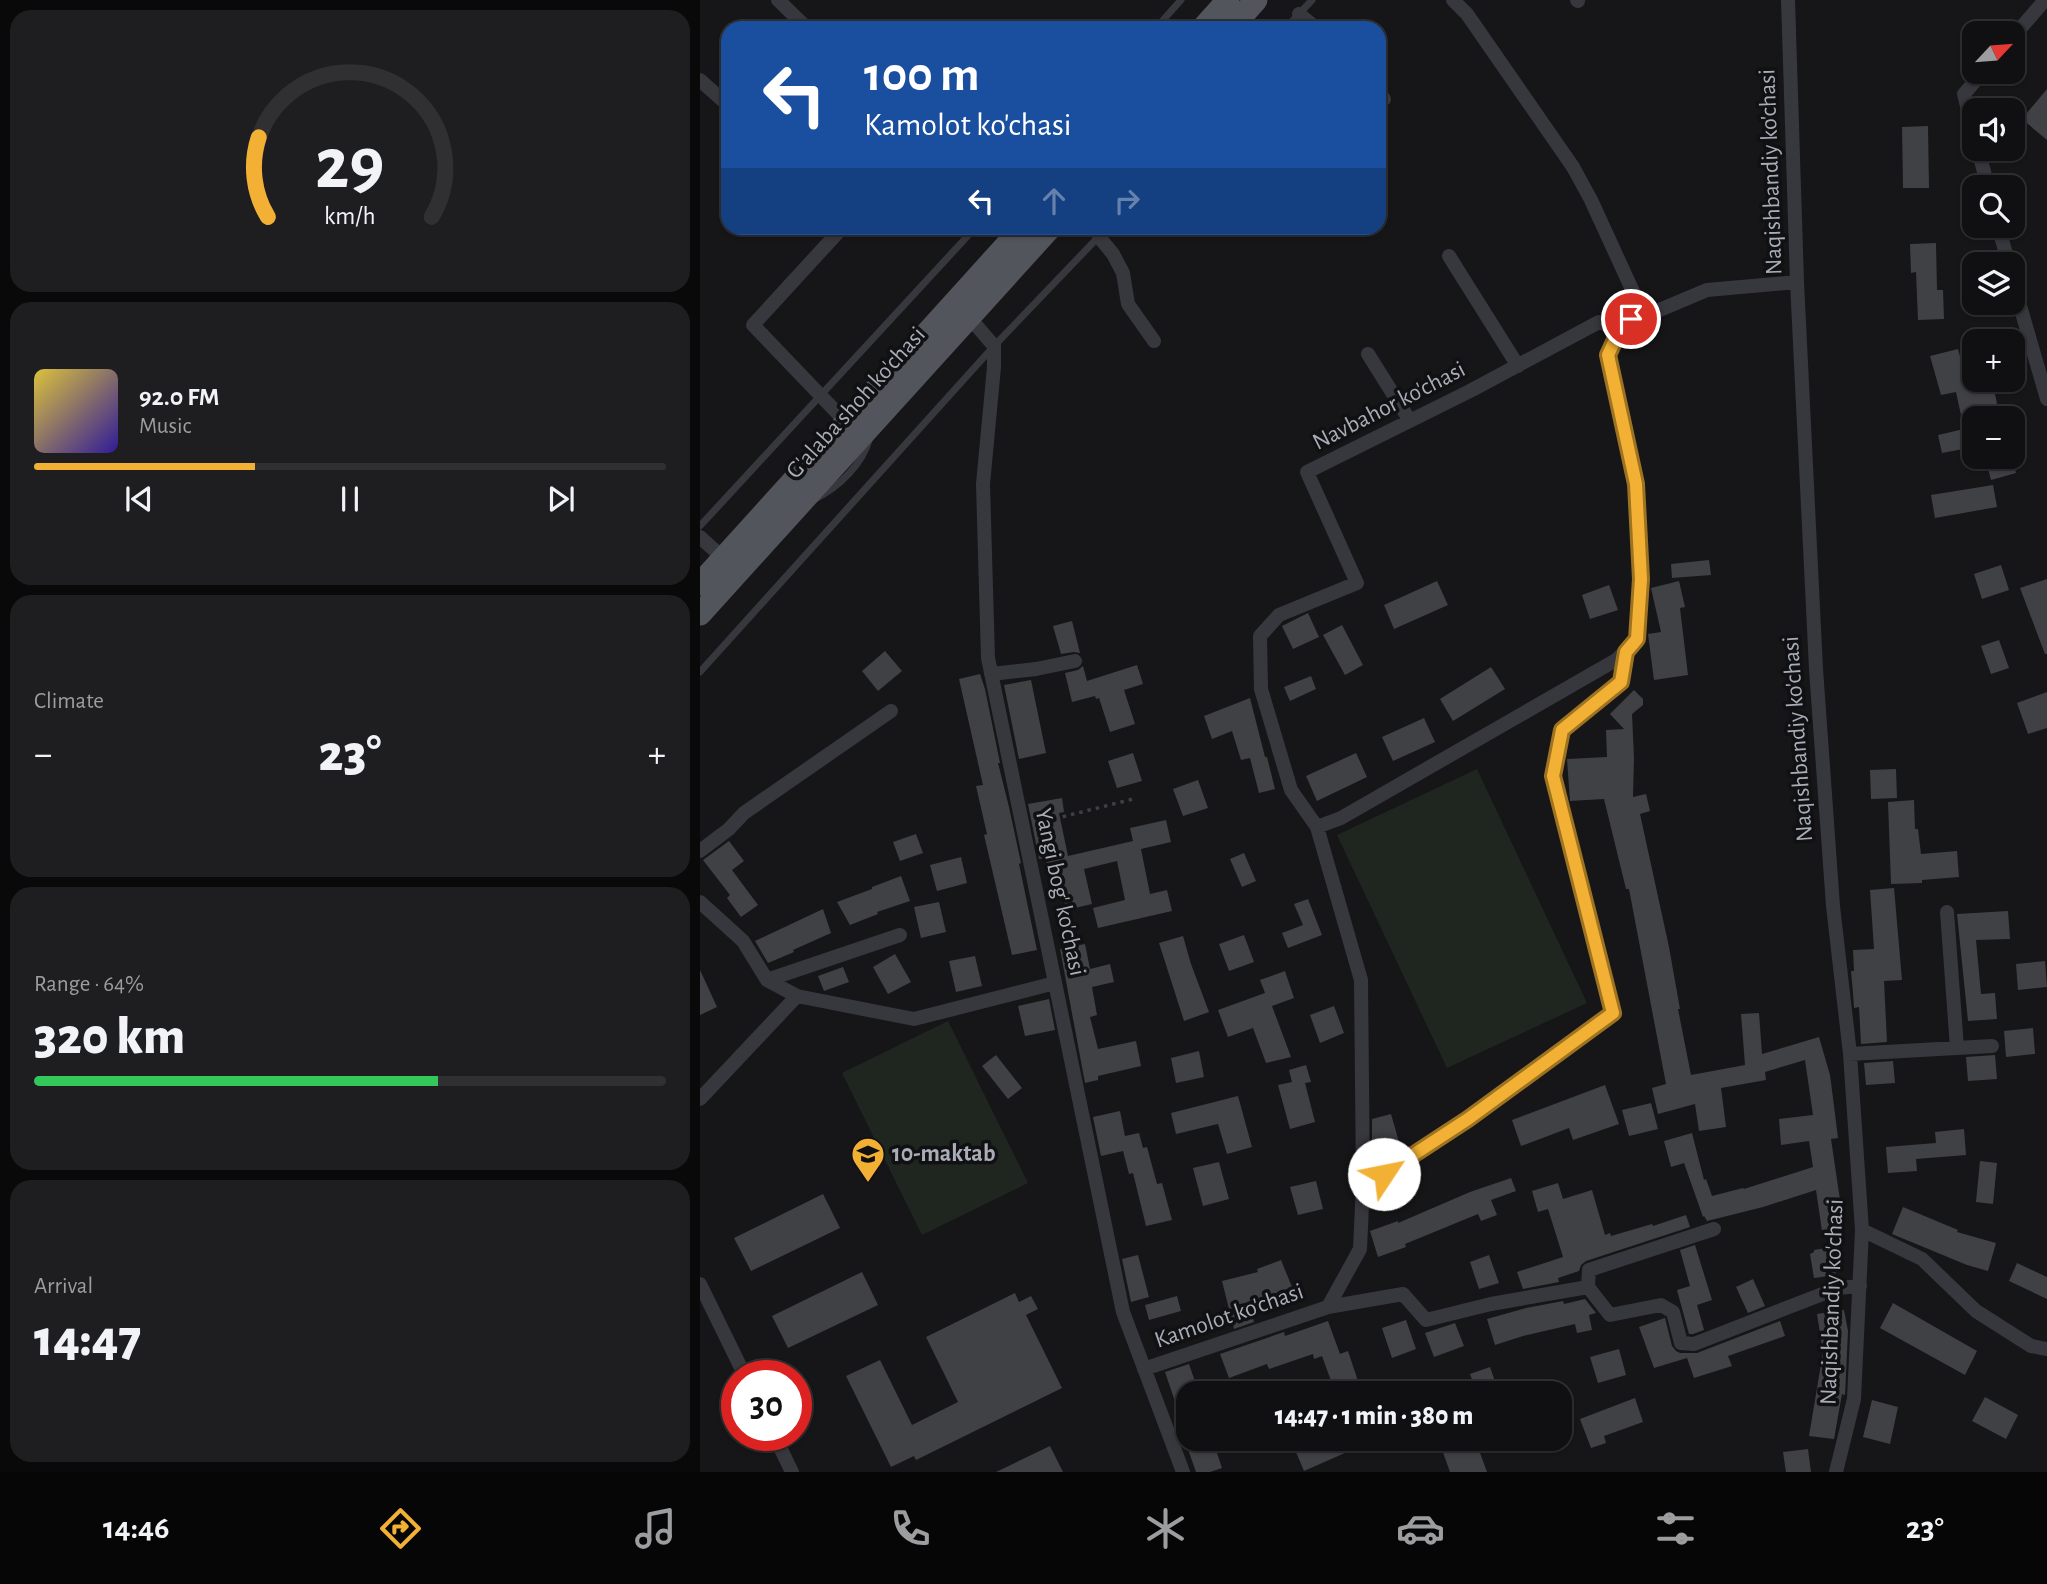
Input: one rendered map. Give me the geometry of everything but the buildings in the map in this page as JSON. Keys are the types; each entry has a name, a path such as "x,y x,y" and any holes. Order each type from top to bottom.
{"main road":[{"path":"1209,21 1228,0"},
{"path":"1237,21 1256,0"},
{"name":"G'alaba shoh ko'chasi","path":"700,584 1012,235"},
{"name":"G'alaba shoh ko'chasi","path":"700,614 1044,235"}],"street":[{"path":"778,0 800,21"},
{"path":"1453,0 1467,14 1573,167 1642,310 1650,314 1706,290 1797,282"},
{"name":"Naqishbandiy ko'chasi","path":"1788,0 1797,282 1815,669 1833,906 1850,1054 1862,1230 1854,1399 1836,1472"},
{"path":"2025,23 2045,0"},
{"path":"1299,13 1308,21"},
{"path":"700,80 721,99"},
{"path":"836,235 753,325 846,422"},
{"path":"1104,235 1123,274 1128,304 1154,341"},
{"path":"1450,256 1518,366"},
{"path":"1317,827 1341,818 1616,660 1637,639 1641,579 1636,484 1608,355 1620,329 1642,310"},
{"path":"2023,315 2047,399"},
{"path":"969,317 994,346"},
{"name":"Navbahor ko'chasi","path":"1317,827 1291,790 1261,690 1261,636 1279,615 1357,583 1307,472 1518,366 1599,322 1620,329"},
{"name":"Yangi bog' ko'chasi","path":"994,346 983,484 988,658 1123,1312 1182,1472"},
{"path":"1368,354 1410,421"},
{"path":"700,537 723,558"},
{"path":"1363,1184 1384,1174 1468,1119 1613,1013 1553,776 1562,730 1621,682 1626,652"},
{"path":"991,674 1075,661"},
{"path":"700,851 729,829 744,813 891,711"},
{"name":"Kamolot ko'chasi","path":"1317,827 1361,981 1363,1184 1360,1249 1328,1307"},
{"path":"700,902 743,941 767,980 797,996 914,1018 1055,983"},
{"path":"1947,912 1957,1048"},
{"path":"767,980 900,935"},
{"path":"700,1099 797,996"},
{"path":"1850,1054 1992,1046"},
{"path":"1714,1228 1589,1270 1588,1287 1610,1315 1661,1305 1673,1312 1681,1343 1694,1344 1838,1288 1860,1286"},
{"path":"1862,1230 1922,1259 1976,1311 2031,1346 2047,1349"},
{"path":"700,1284 737,1360"},
{"name":"Kamolot ko'chasi","path":"1144,1369 1328,1307 1383,1296 1403,1294 1426,1320 1491,1304 1588,1287"},
{"path":"782,1451 792,1472"}],"lane":[{"path":"1162,21 1181,0"},
{"path":"1292,21 1312,0"},
{"path":"700,526 969,235"},
{"path":"700,672 994,346 1100,235"}],"path":[{"path":"1023,827 1138,798"}],"shaded area":[{"path":"1477,769 1587,1003 1447,1068 1337,835"},
{"path":"948,1021 1028,1183 922,1235 842,1073"}],"place":[{"name":"10-maktab","path":"868,1184"}],"route":[{"path":"1384,1174 1468,1119 1613,1013 1553,776 1562,730 1621,682 1626,652 1637,639 1641,579 1636,484 1608,355 1620,329 1631,319"}]}
